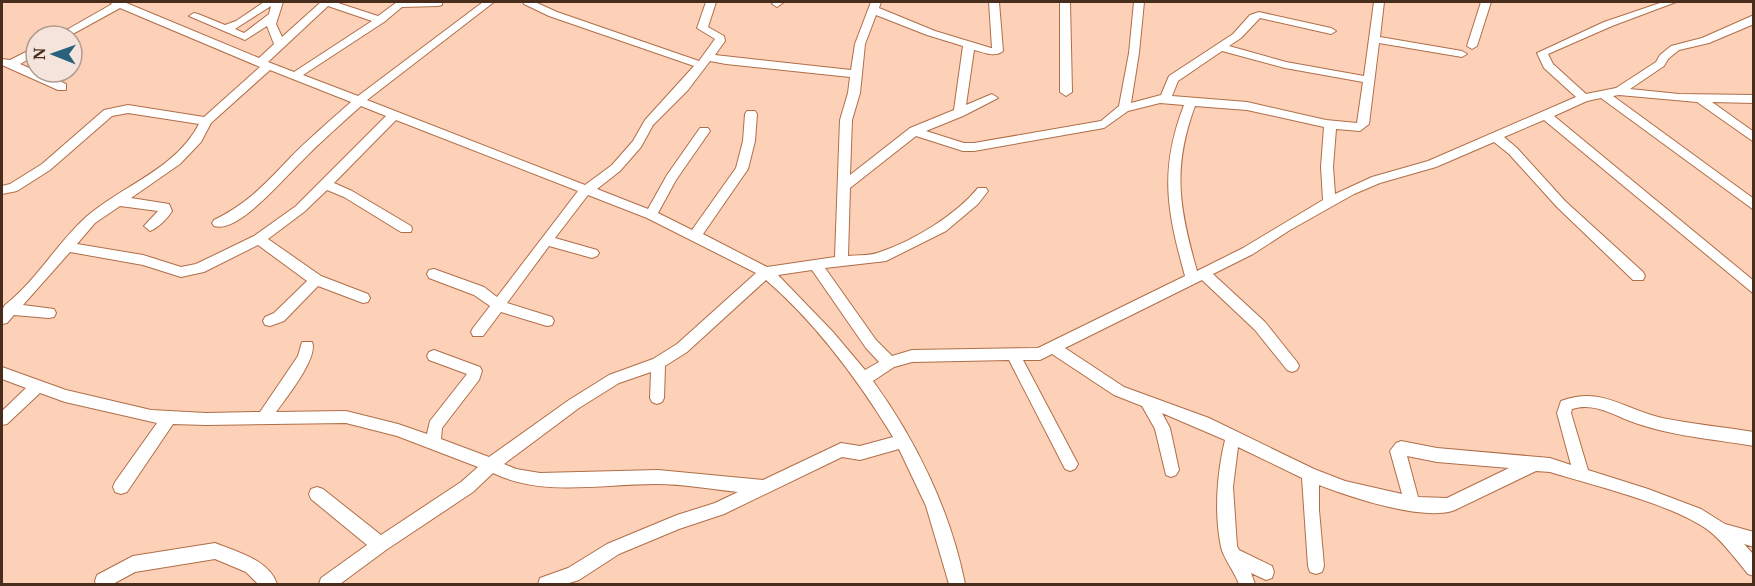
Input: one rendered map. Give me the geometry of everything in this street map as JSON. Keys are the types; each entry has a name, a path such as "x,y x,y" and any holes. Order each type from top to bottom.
{"street":[{"path":"6,314 91,220 176,161 197,139 206,121 265,64 280,44 326,2 380,20"},
{"path":"218,223 233,218 269,189 294,161 359,101 489,2"},
{"path":"528,2 553,14 705,61 731,61 855,74"},
{"path":"478,332 586,190 616,168 637,144 649,123 684,87 721,40 702,28 711,2"},
{"path":"841,261 846,120 854,93 860,44 874,5 931,33 990,51 998,51 994,2"},
{"path":"1065,2 1066,92"},
{"path":"1124,108 1134,53 1139,2"},
{"path":"914,131 969,148 1104,124 1124,108 1166,98 1248,106 1330,124 1362,126 1379,2"},
{"path":"1472,46 1486,2"},
{"path":"1584,98 1548,66 1542,53 1608,24 1671,2"},
{"path":"82,24 118,3 197,38 651,216 694,237 703,239 766,272 827,332 865,378 904,441 940,524 957,585"},
{"path":"225,29 240,23 273,3 274,15 271,24 280,44"},
{"path":"295,75 380,20 401,3 438,3"},
{"path":"194,16 245,37 274,15"},
{"path":"1166,98 1173,79 1238,36 1254,17 1259,15 1330,31"},
{"path":"1619,91 1654,69 1675,48 1705,41 1750,22 1754,18"},
{"path":"1374,39 1462,54"},
{"path":"958,113 969,44"},
{"path":"1220,47 1285,65 1369,80"},
{"path":"6,63 24,55"},
{"path":"6,63 62,87"},
{"path":"865,378 890,363 912,356 1040,354 1248,251 1329,202 1376,180 1432,164 1584,98 1619,91 1699,98 1754,99"},
{"path":"1601,93 1754,206"},
{"path":"844,186 914,131 992,98"},
{"path":"1699,98 1754,138"},
{"path":"1191,102 1174,153 1174,200 1179,233 1197,275 1260,326 1292,366"},
{"path":"2,190 13,188 45,167 108,112 128,109 206,121"},
{"path":"694,237 742,169 749,141 751,114"},
{"path":"68,247 142,260 180,272 188,272 259,239 300,209 393,116"},
{"path":"1547,116 1754,289"},
{"path":"1329,202 1327,167 1330,124"},
{"path":"651,216 671,178 704,131"},
{"path":"1495,136 1513,151 1561,204 1638,276"},
{"path":"325,184 348,194 406,229"},
{"path":"327,585 467,487 491,465 574,404 614,379 658,363 682,348 766,272 841,261 881,258 941,228 974,201 982,191"},
{"path":"117,201 165,207 166,211 150,226"},
{"path":"259,239 316,279 363,298"},
{"path":"548,241 592,253"},
{"path":"815,265 872,344 890,363"},
{"path":"434,274 479,291 500,306 547,321"},
{"path":"270,321 279,316 316,279"},
{"path":"6,314 49,313"},
{"path":"265,416 305,357 307,346"},
{"path":"1054,348 1119,391 1148,404 1204,423 1309,474 1345,488 1412,504 1449,505 1535,464"},
{"path":"1013,355 1070,464"},
{"path":"433,443 435,426 474,376 475,371 434,356"},
{"path":"657,398 658,363"},
{"path":"2,373 65,396 151,416 206,419 265,416 346,417 398,430 514,476 540,480 658,477 765,487"},
{"path":"2,419 38,386"},
{"path":"1581,474 1564,413 1566,405 1573,401 1607,404 1648,421 1754,439"},
{"path":"1148,404 1162,428 1170,470"},
{"path":"121,487 170,417"},
{"path":"1233,436 1226,468 1225,487 1229,548 1247,585"},
{"path":"546,585 573,574 613,549 677,522 718,509 841,450 860,453 904,441"},
{"path":"1412,504 1398,451 1401,448 1437,455 1550,465 1695,514 1719,529 1754,540"},
{"path":"1309,474 1312,487 1311,510 1316,566"},
{"path":"317,494 380,546"},
{"path":"1719,529 1754,568"},
{"path":"103,581 133,564 175,559 215,550 252,566 269,585"},
{"path":"1234,555 1266,572"}]}
